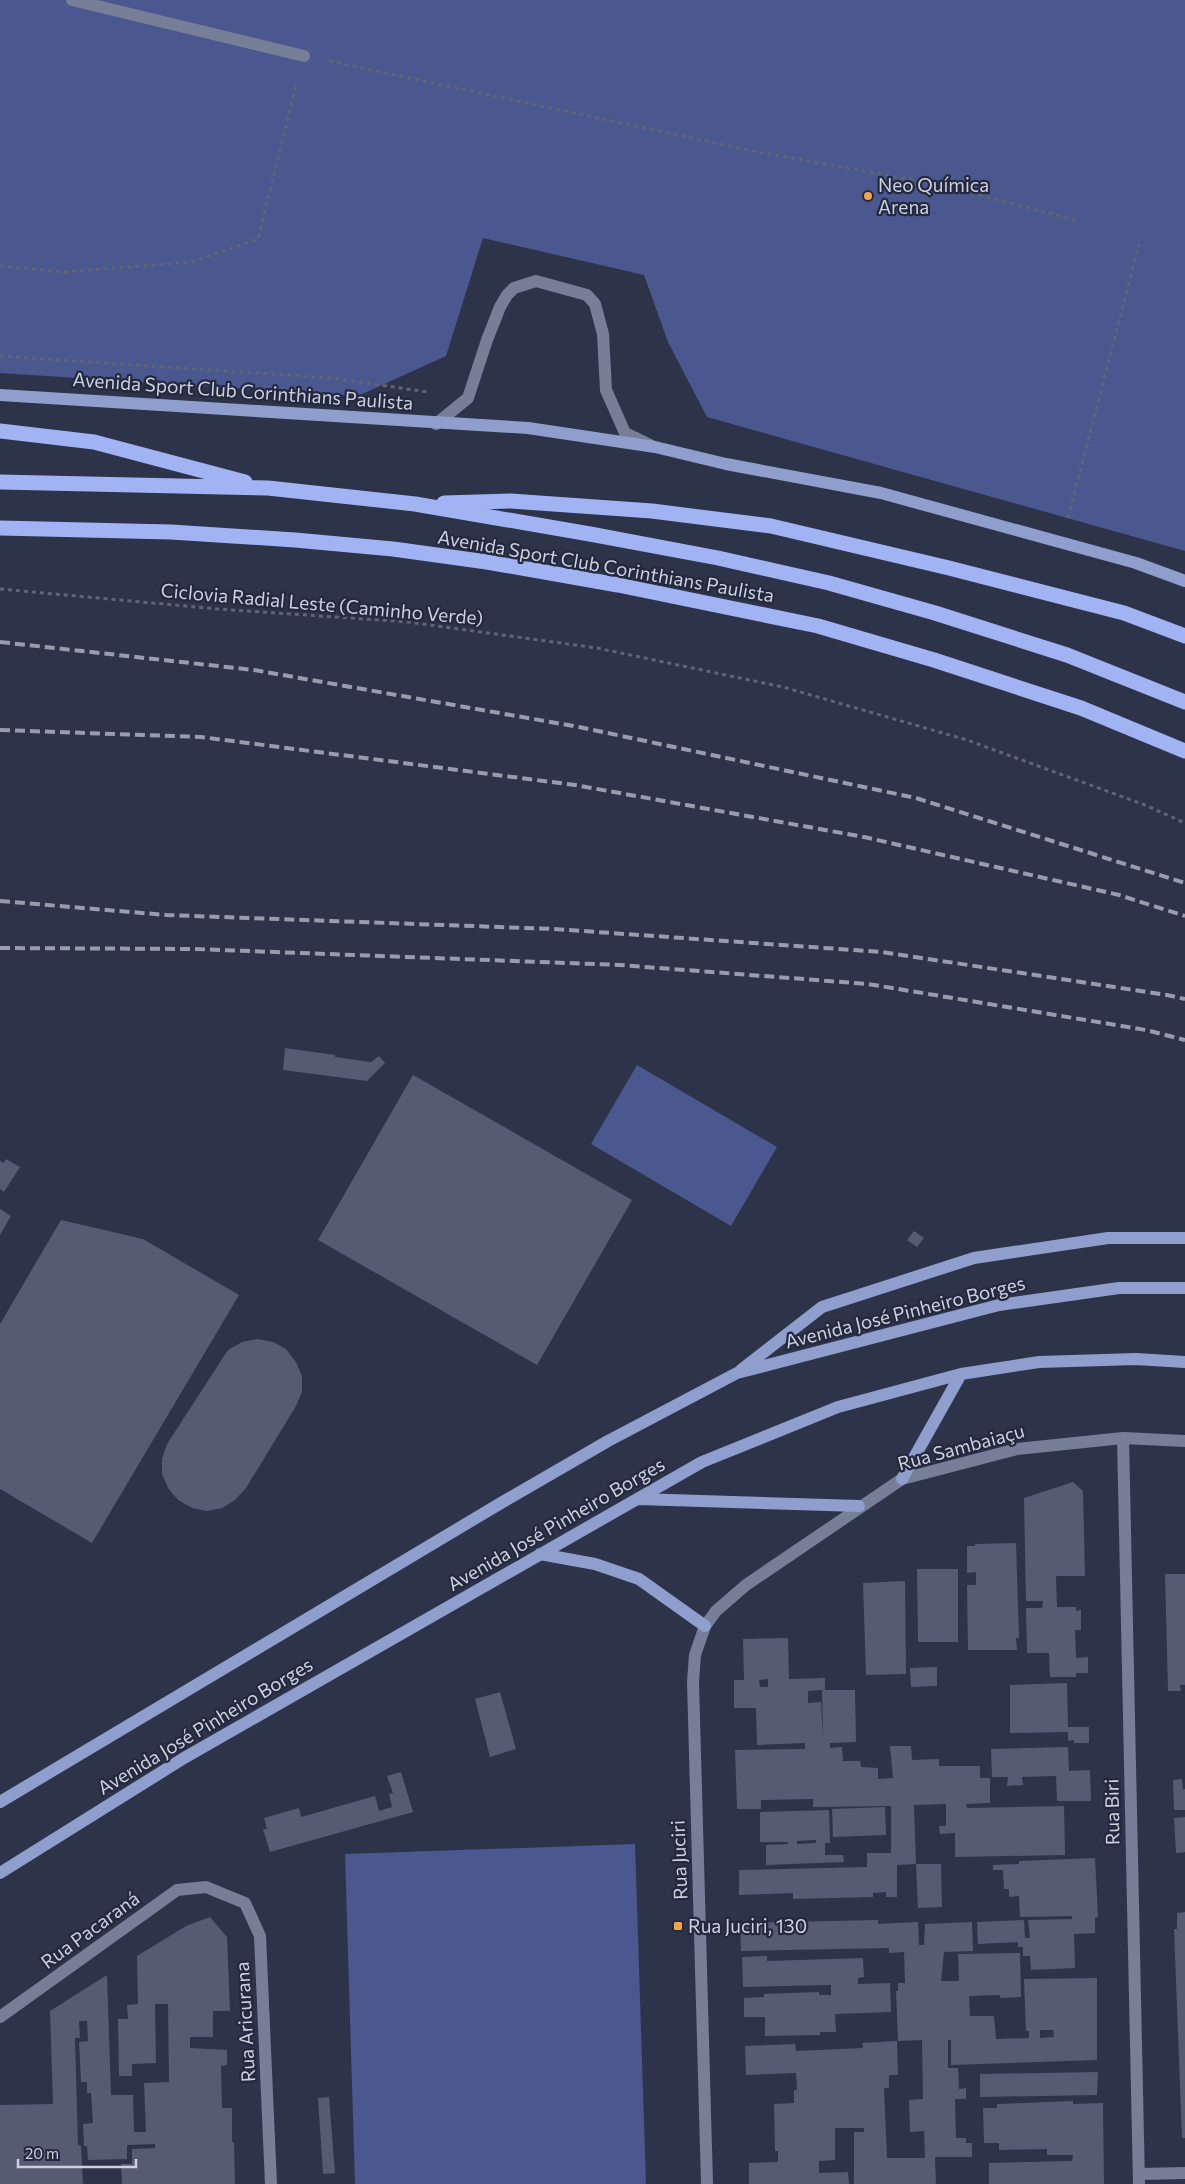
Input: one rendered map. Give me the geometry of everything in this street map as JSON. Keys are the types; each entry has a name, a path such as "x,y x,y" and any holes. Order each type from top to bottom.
{"highway":[{"path":"0,431 94,442 268,488"},
{"name":"Avenida Sport Club Corinthians Paulista","path":"0,482 268,488 415,504 718,558 829,582 936,613 1067,655 1185,702"},
{"path":"415,504 511,501 652,511 771,526 1124,612 1185,636"},
{"name":"Avenida Sport Club Corinthians Paulista","path":"0,528 171,532 393,549 627,586 818,626 1081,708 1185,751"}],"main road":[{"name":"Avenida Sport Club Corinthians Paulista","path":"0,395 312,414 436,424 528,428 655,447 726,464 881,493 1136,563 1185,581"},
{"path":"737,1373 822,1307 974,1258 1108,1238 1185,1238"},
{"name":"Avenida José Pinheiro Borges","path":"0,1802 557,1471 684,1399 737,1373 1000,1305 1119,1288 1185,1288"},
{"name":"Avenida José Pinheiro Borges","path":"0,1873 184,1758 702,1462 838,1407 961,1374 1039,1362 1136,1359 1185,1362"},
{"path":"902,1479 961,1374"},
{"path":"638,1500 859,1506"},
{"path":"540,1554 595,1564 639,1579 705,1626"}],"street":[{"path":"72,0 304,56"},
{"path":"436,424 468,398 490,332 507,295 514,288 536,281 587,296 595,304 603,334 606,390 625,432 655,447"},
{"name":"Rua Sambaiaçu","path":"705,1626 716,1611 746,1584 859,1506 902,1479 1017,1449 1123,1438 1185,1441"},
{"name":"Rua Biri","path":"1123,1438 1139,2179"},
{"name":"Rua Juciri","path":"705,1626 695,1655 693,1682 708,2184"},
{"name":"Rua Pacaraná","path":"0,2017 177,1890 206,1887"},
{"name":"Rua Aricurana","path":"206,1887 245,1903 260,1936 271,2184"},
{"path":"1139,2179 1185,2173"}],"path":[{"path":"0,266 64,272 192,262 258,239 304,56 753,151 936,184 1079,221"},
{"path":"1062,543 1139,244"},
{"name":"Ciclovia Radial Leste (Caminho Verde)","path":"0,589 408,622 597,648 783,687 967,740 1145,805 1185,823"}],"shaded area":[{"name":"Neo Química Arena","path":"0,0 1185,0 1185,551 707,417 668,342 644,275 483,238 446,356 358,396 0,373"},
{"path":"637,1065 777,1147 731,1226 591,1144"},
{"path":"635,1844 646,2184 355,2184 345,1854"}],"building":[{"path":"285,1048 371,1062 379,1056 385,1063 367,1081 283,1070"},
{"path":"413,1075 632,1200 537,1365 318,1240"},
{"path":"6,1159 20,1167 4,1192 0,1189 0,1161 4,1163"},
{"path":"0,1209 11,1216 0,1235"},
{"path":"61,1220 143,1239 239,1295 92,1543 0,1489 0,1324"},
{"path":"914,1231 924,1238 917,1247 907,1240"},
{"path":"257,1339 273,1342 286,1349 296,1362 302,1376 302,1392 296,1406 246,1488 235,1500 222,1508 207,1511 192,1508 178,1500 168,1488 162,1474 162,1459 167,1444 228,1350 242,1342"},
{"path":"1073,1482 1083,1491 1085,1576 1056,1576 1057,1607 1076,1607 1076,1611 1081,1610 1081,1630 1075,1630 1076,1658 1088,1657 1088,1673 1076,1673 1076,1677 1050,1677 1049,1653 1027,1653 1026,1608 1042,1608 1043,1601 1026,1601 1024,1498"},
{"path":"1016,1543 1019,1638 1016,1638 1017,1650 968,1650 967,1585 976,1585 976,1572 967,1573 967,1546 975,1546 975,1544"},
{"path":"917,1569 958,1569 958,1642 918,1642"},
{"path":"1165,1574 1185,1574 1185,1685 1180,1685 1181,1691 1168,1691"},
{"path":"905,1581 906,1674 866,1675 863,1583"},
{"path":"788,1638 789,1679 825,1678 825,1690 855,1690 856,1742 830,1743 830,1748 842,1747 843,1761 860,1761 861,1767 878,1768 878,1779 893,1778 890,1746 911,1746 912,1760 939,1759 939,1766 980,1766 980,1778 990,1778 990,1803 966,1804 967,1808 1064,1806 1065,1855 955,1857 955,1833 940,1834 939,1826 946,1826 946,1804 914,1805 916,1864 897,1865 897,1897 886,1897 886,1892 873,1893 873,1897 793,1899 793,1893 739,1895 739,1870 867,1867 867,1853 891,1853 891,1806 813,1807 813,1799 761,1800 761,1809 737,1809 735,1750 805,1749 805,1743 757,1745 756,1708 734,1708 734,1680 744,1680 743,1639","holes":["768,1679 768,1687 760,1687 759,1680","822,1690 823,1739 821,1702 808,1703 808,1691"]},
{"path":"937,1667 937,1686 911,1687 910,1668"},
{"path":"1067,1683 1068,1727 1089,1727 1089,1743 1074,1743 1074,1740 1068,1741 1068,1732 1010,1733 1010,1685"},
{"path":"500,1692 516,1749 490,1757 475,1699"},
{"path":"1068,1747 1069,1771 1090,1770 1091,1801 1057,1801 1056,1776 1022,1777 1023,1785 1007,1786 1008,1777 992,1777 991,1749"},
{"path":"401,1772 413,1812 270,1852 263,1829 267,1829 264,1818 299,1808 301,1817 375,1796 379,1811 392,1807 389,1794 393,1793 387,1776"},
{"path":"1182,1779 1183,1789 1185,1789 1185,1810 1174,1810 1173,1780"},
{"path":"885,1807 886,1835 833,1837 832,1809"},
{"path":"829,1810 830,1843 825,1843 825,1855 843,1855 844,1862 766,1865 766,1845 788,1844 788,1842 760,1842 760,1812","holes":["816,1840 816,1843 797,1844 797,1841"]},
{"path":"1185,1817 1185,1852 1176,1853 1174,1818"},
{"path":"1095,1858 1098,1917 1095,1918 1095,1933 1074,1934 1075,1968 1031,1970 1030,1956 1023,1956 1023,1947 1018,1947 1018,1942 978,1944 977,1922 1024,1920 1025,1938 1030,1938 1028,1920 1072,1919 1072,1916 1020,1917 1019,1896 1009,1897 1009,1889 1004,1889 1003,1870 993,1870 993,1865 1019,1864 1019,1861"},
{"path":"916,1864 941,1864 942,1907 918,1908"},
{"path":"1185,1912 1185,2138 1182,2138 1174,1929 1177,1929 1177,1913"},
{"path":"210,1917 227,1937 230,2011 213,2011 213,2037 190,2037 190,2048 227,2050 227,2065 221,2066 222,2108 232,2108 235,2184 122,2184 121,2164 132,2164 132,2149 155,2148 155,2144 127,2145 127,2159 88,2160 87,2146 84,2146 83,2124 93,2123 91,2093 87,2093 87,2082 81,2082 79,2042 88,2041 87,2021 79,2021 80,2038 75,2038 78,2145 81,2146 83,2184 0,2184 0,2105 53,2104 50,2011 107,1975 111,2095 133,2095 134,2132 146,2132 144,2083 169,2082 168,2004 155,2004 156,2063 132,2064 132,2076 119,2076 118,2019 128,2019 127,2005 138,2004 137,1956 186,1926"},
{"path":"878,1920 878,1924 918,1922 919,1945 924,1945 925,1924 972,1922 973,1951 944,1952 941,1981 959,1981 958,1954 1020,1953 1021,1997 1000,1998 1000,1995 969,1996 970,2016 994,2016 996,2039 1029,2038 1029,2031 1026,2031 1024,1979 1097,1978 1097,2060 951,2065 951,2040 948,2040 948,2068 958,2068 959,2089 966,2088 966,2099 955,2099 956,2138 966,2138 966,2143 972,2143 972,2157 935,2157 936,2184 854,2184 854,2132 864,2132 864,2128 835,2128 835,2160 819,2161 819,2173 848,2172 849,2184 749,2184 749,2163 778,2162 778,2151 775,2151 774,2104 794,2103 794,2090 797,2090 796,2073 746,2075 745,2046 795,2044 796,2051 863,2048 862,2043 897,2041 898,2075 889,2075 889,2088 884,2088 887,2158 925,2158 924,2131 910,2132 909,2100 923,2099 922,2040 898,2041 896,1991 898,1991 898,1983 905,1983 904,1952 889,1953 889,1948 741,1951 740,1923","holes":["1040,2030 1053,2030 1054,2037 1040,2038"]},
{"path":"767,1956 767,1961 863,1958 864,1977 858,1978 858,1984 890,1983 891,2012 835,2014 836,2032 820,2032 820,2035 765,2036 765,2017 744,2017 744,1998 764,1997 764,1994 819,1992 819,1995 831,1995 831,1985 743,1987 742,1957"},
{"path":"1098,2072 1097,2095 980,2097 980,2074"},
{"path":"329,2097 335,2173 323,2174 318,2098"},
{"path":"1073,2101 1073,2104 1103,2103 1104,2184 989,2184 989,2163 1072,2161 1073,2155 1047,2155 1047,2149 999,2150 999,2143 984,2143 983,2108 997,2108 997,2104"}],"railway":[{"path":"0,642 254,670 579,727 916,798 1185,883"},
{"path":"0,730 201,737 575,785 864,837 1119,895 1185,916"},
{"path":"0,901 166,915 554,929 882,952 1185,999"},
{"path":"0,948 195,949 620,965 868,984 1146,1030 1185,1040"}],"place":[{"name":"Neo Química Arena","path":"868,196"},
{"name":"Rua Juciri, 130","path":"678,1926"}]}
